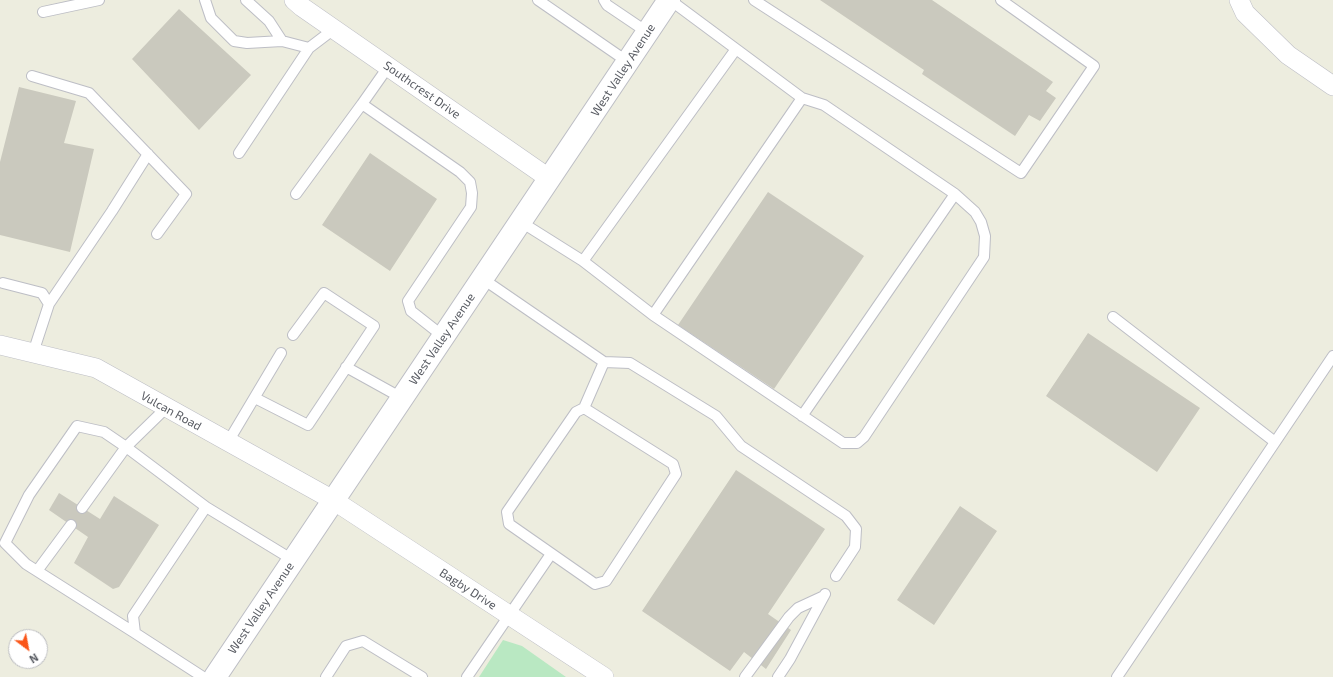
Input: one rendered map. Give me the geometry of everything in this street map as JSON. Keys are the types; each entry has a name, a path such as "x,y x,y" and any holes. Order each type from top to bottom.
{"street":[{"name":"Southcrest Drive","path":"294,0 550,179"},
{"name":"West Valley Avenue","path":"215,677 669,0"},
{"path":"1239,0 1245,12 1288,55 1333,86"},
{"name":"Vulcan Road","path":"0,345 96,368 333,500"},
{"name":"Bagby Drive","path":"333,500 604,677"}],"lane":[{"path":"43,12 99,0"},
{"path":"205,0 211,18 234,41 248,43 282,41 309,48"},
{"path":"246,0 269,21 282,41"},
{"path":"538,0 628,62"},
{"path":"604,0 607,5 647,32"},
{"path":"521,222 582,261 653,315 802,416 843,443 850,444 857,443 864,437 984,257 985,236 981,222 975,212 955,194 824,105 817,101 802,98 669,0"},
{"path":"754,0 766,3 1021,173 1094,66 1001,0"},
{"path":"239,153 309,48 334,29"},
{"path":"582,261 736,49"},
{"path":"296,194 388,67"},
{"path":"32,76 89,93 186,194 157,234"},
{"path":"653,315 802,98"},
{"path":"362,104 460,172 470,182 472,193 471,207 408,301 411,311 444,337"},
{"path":"33,353 49,304 112,212 148,154"},
{"path":"802,416 955,194"},
{"path":"482,279 604,362 630,362 716,416 740,446 846,516 856,529 855,547 836,576"},
{"path":"3,283 42,293 49,304"},
{"path":"254,398 308,425 374,326 324,293 293,335"},
{"path":"1113,317 1275,442"},
{"path":"228,442 281,352"},
{"path":"1117,677 1333,356"},
{"path":"584,408 672,464 676,474 606,581 595,584 510,524 508,512 576,412 584,408 604,362"},
{"path":"346,367 402,398"},
{"path":"82,508 126,447 166,408"},
{"path":"204,677 26,564 4,543 29,495 77,426 104,432 206,507 293,560"},
{"path":"135,633 134,616 206,507"},
{"path":"37,571 71,525"},
{"path":"467,677 551,554"},
{"path":"745,677 789,616 798,608 825,593 790,659 778,677"},
{"path":"326,677 346,646 363,641 422,677"}],"green space":[{"path":"503,640 522,646 566,677 479,677"}],"building":[{"path":"820,0 932,0 1053,82 1046,91 1056,98 1040,121 1029,115 1015,136 922,74 924,70"},
{"path":"179,9 251,75 199,130 132,59"},
{"path":"19,87 76,101 64,143 94,149 70,252 0,235 0,162"},
{"path":"370,153 437,199 390,271 322,225"},
{"path":"768,192 864,256 774,389 678,325"},
{"path":"1088,333 1200,408 1157,472 1046,396"},
{"path":"736,470 825,529 768,614 791,630 766,669 744,652 730,671 642,611"},
{"path":"59,493 100,519 114,496 159,525 119,587 113,589 74,563 88,537 49,510"},
{"path":"960,506 997,531 934,625 897,600"}]}
